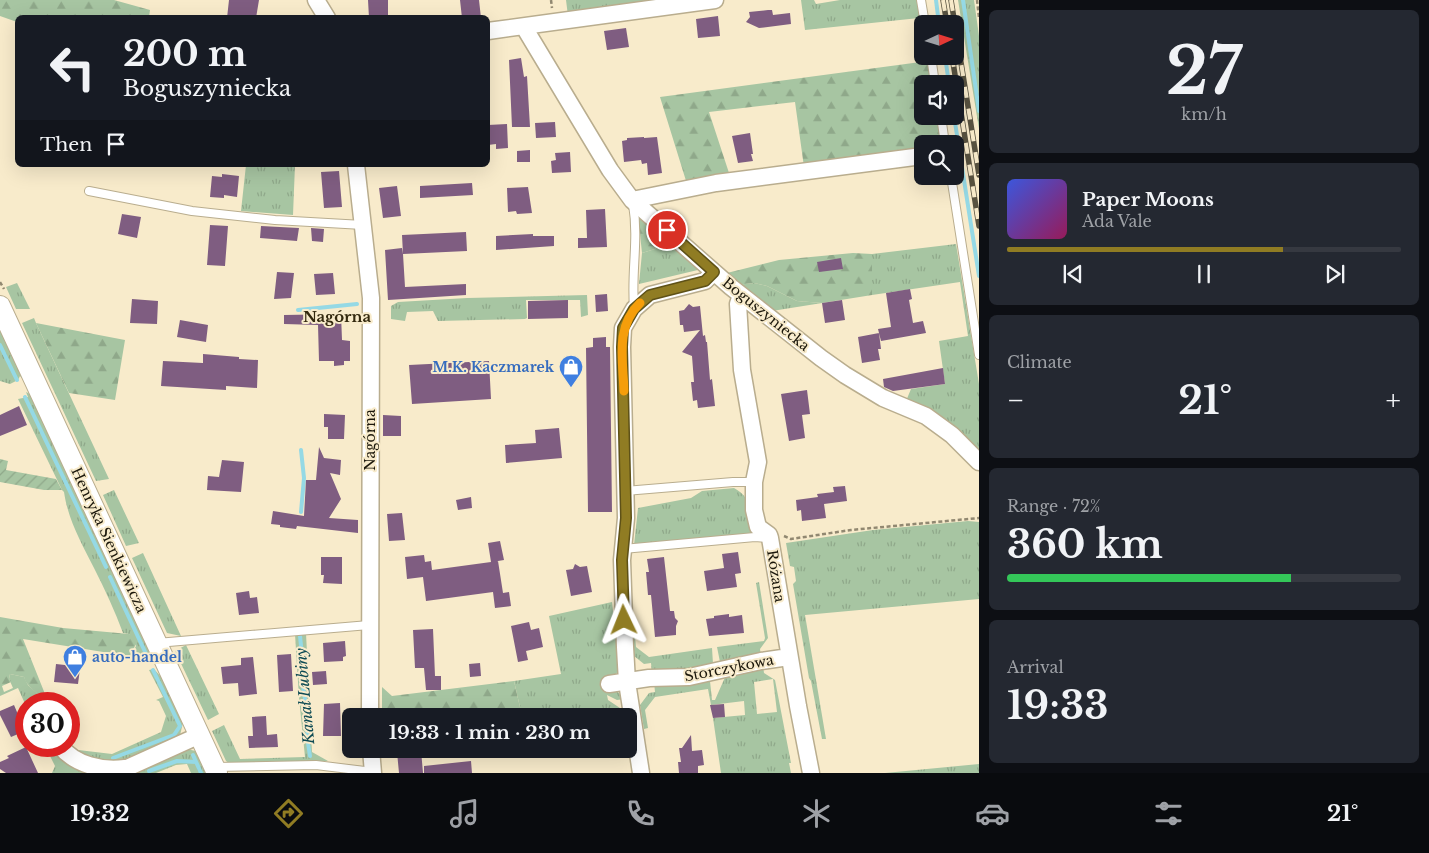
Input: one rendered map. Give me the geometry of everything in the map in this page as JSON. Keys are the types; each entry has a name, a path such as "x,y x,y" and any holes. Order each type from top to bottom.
{"street":[{"path":"316,0 325,15"},
{"path":"490,31 715,0"},
{"name":"Boguszyniecka","path":"524,27 610,170 632,200 714,272 794,338 845,376 883,398 926,416 966,447 979,462"},
{"path":"632,200 716,183 914,157"},
{"name":"Nagórna","path":"356,167 371,311 370,708"},
{"path":"641,773 627,682 624,647 623,550 626,518 623,328 634,309 650,295 705,281 714,272"},
{"name":"Różana","path":"742,295 738,304 742,370 758,462 754,482 754,510 758,527 769,535 770,538 811,773"},
{"name":"Henryka Sienkiewicza","path":"0,306 216,770"},
{"name":"Storczykowa","path":"609,684 648,678 689,677 761,661 790,657"},
{"path":"72,757 85,764 120,770 200,735"},
{"path":"372,758 373,773"}],"lane":[{"path":"921,0 924,15"},
{"path":"952,185 979,355"},
{"path":"89,191 192,211 275,220 363,225"},
{"path":"632,200 637,238 632,287 634,309"},
{"path":"625,491 754,482"},
{"path":"623,550 746,538 770,538"},
{"path":"157,643 369,626"},
{"path":"216,770 316,765 373,773"}],"path":[{"path":"977,0 979,18"},
{"path":"788,538 979,518"}],"green space":[{"path":"0,0 114,0 150,10 149,15 15,15 15,21 0,16"},
{"path":"566,0 651,0 651,5 568,16"},
{"path":"801,0 814,0 816,4 840,0 917,0 920,7 921,15 914,15 914,19 805,30"},
{"path":"958,0 974,0 979,36 979,129 964,37 964,15 960,15"},
{"path":"914,63 914,65 929,65 930,75 914,75 914,125 938,125 939,135 914,135 914,153 804,167 795,102 709,112 730,176 687,184 660,97"},
{"path":"246,167 295,167 293,215 241,211"},
{"path":"638,215 669,241 655,249 642,253"},
{"path":"669,241 702,269 639,284 642,253 655,249"},
{"path":"956,244 979,384 979,456 906,401 911,389 945,384 939,341 968,336 960,282 872,295 872,254"},
{"path":"853,253 872,254 872,295 822,303 797,301 767,286 754,283 736,285 723,274 779,260"},
{"path":"17,283 30,309 16,309 6,287"},
{"path":"754,283 767,286 797,301 822,303 772,311 736,285"},
{"path":"587,295 588,315 581,317 580,300 526,300 527,318 525,319 438,321 433,311 407,312 405,321 391,319 391,306 398,302"},
{"path":"34,318 109,479 96,481 22,323"},
{"path":"36,323 125,340 115,400 69,393"},
{"path":"0,329 23,375 22,378 20,376 18,380 10,384 0,381"},
{"path":"26,392 30,394 150,654 137,663 133,652 136,646 129,634 123,633 106,592 76,532 64,492 18,399 28,397"},
{"path":"0,459 8,461 6,470 56,479 62,490 44,490 0,482"},
{"path":"734,488 744,496 750,505 756,529 751,534 634,545 638,508 691,498 702,491"},
{"path":"114,490 139,543 126,546 103,495"},
{"path":"968,521 979,522 979,599 805,615 826,739 822,739 809,678 793,584 796,581 794,567 790,566 786,543 873,530"},
{"path":"143,553 181,636 167,633 132,558"},
{"path":"759,582 768,638 760,649 761,656 721,667 717,647 764,641 756,583"},
{"path":"612,602 619,669 614,678 615,689 625,699 617,700 607,695 608,700 620,708 520,708 514,681 561,674 549,616"},
{"path":"0,617 63,628 129,634 134,637 136,643 133,651 134,657 23,639 44,692 36,692 25,681 24,677 10,674 9,679 11,682 2,686 4,692 18,688 0,696"},
{"path":"306,633 312,752 328,761 229,763 226,761 212,731 224,725 240,759 305,757 295,634"},
{"path":"633,637 635,637 636,647 649,657 712,648 713,664 710,670 652,674 651,663 644,664 634,656"},
{"path":"186,645 219,714 208,720 175,651"},
{"path":"763,666 764,673 775,680 791,763 789,763 791,773 721,773 713,718 745,715 744,701 711,705 708,689 655,697 645,710 648,728 644,729 640,705 649,693 655,692 654,682 710,681 712,700 715,700 726,675","holes":["773,679 777,712 757,714 754,682"]},
{"path":"154,669 162,678 183,723 180,735 140,754 120,761 98,763 80,755 80,750 112,754 161,732 166,716 159,701 156,700 163,697 149,670"},
{"path":"10,674 24,677 28,685 36,692 20,692 18,688 13,688 9,679"},
{"path":"514,681 520,708 382,708 382,687 392,696"},
{"path":"186,749 196,751 209,773 191,773 187,764 176,765 156,773 133,773 175,756"},
{"path":"50,757 73,757 97,773 52,773 55,766"},
{"path":"979,764 979,773 885,773"}],"building":[{"path":"229,0 259,0 256,15 227,15"},
{"path":"368,0 388,0 388,15 369,15"},
{"path":"460,0 479,0 481,15 462,15"},
{"path":"772,10 773,15 790,13 791,24 759,28 746,22 750,17 749,12"},
{"path":"718,16 720,36 698,38 696,19"},
{"path":"626,28 629,47 607,50 604,31"},
{"path":"521,58 524,77 527,76 530,127 512,127 509,60"},
{"path":"555,122 556,137 536,138 535,123"},
{"path":"507,124 508,148 496,149 496,144 490,145 490,125"},
{"path":"750,133 753,161 738,163 732,136"},
{"path":"657,137 662,173 648,175 647,163 642,164 641,160 624,162 622,141 627,140 627,138"},
{"path":"530,150 530,162 517,162 517,151"},
{"path":"570,152 571,172 552,173 551,161 556,160 555,153"},
{"path":"339,171 342,207 324,208 321,172"},
{"path":"222,174 239,176 237,197 224,195 224,198 210,197 212,176 222,177"},
{"path":"472,183 473,195 420,198 420,186"},
{"path":"397,186 401,216 383,218 379,188"},
{"path":"528,187 532,213 517,214 516,211 508,212 507,188"},
{"path":"605,209 607,247 578,248 578,238 587,238 586,210"},
{"path":"122,214 141,217 137,238 118,234"},
{"path":"210,225 228,226 225,266 207,265"},
{"path":"261,226 299,228 297,241 260,238"},
{"path":"311,228 324,229 323,242 312,241"},
{"path":"466,232 467,251 403,254 402,235"},
{"path":"533,234 533,236 554,236 554,246 496,250 496,236"},
{"path":"402,248 405,287 466,284 466,295 388,300 385,250"},
{"path":"841,258 843,269 819,272 817,262"},
{"path":"277,272 294,273 291,298 274,299"},
{"path":"333,273 335,294 316,295 314,274"},
{"path":"910,289 912,299 909,300 913,323 923,321 926,333 881,341 878,329 891,327 886,293"},
{"path":"607,294 608,311 596,312 595,295"},
{"path":"132,299 158,301 157,324 130,323"},
{"path":"568,300 568,318 528,319 528,301"},
{"path":"842,300 845,320 825,323 822,303"},
{"path":"689,304 693,307 700,306 703,336 705,335 707,342 710,380 712,379 715,406 698,408 697,400 693,401 691,382 694,382 692,356 682,352 700,330 684,332 683,325 680,325 679,311 684,310"},
{"path":"341,314 342,340 350,341 350,361 344,361 344,365 334,366 334,361 319,361 318,325 284,324 284,315"},
{"path":"180,320 208,325 206,342 177,337"},
{"path":"879,333 881,349 878,349 880,360 862,363 858,337"},
{"path":"606,337 606,347 610,347 612,512 588,512 586,348 593,347 593,338"},
{"path":"203,354 258,360 257,388 226,386 226,390 161,386 163,361 203,363"},
{"path":"489,361 491,399 412,404 409,365"},
{"path":"943,368 945,384 893,391 884,387 883,379"},
{"path":"807,390 810,414 802,415 805,438 789,441 781,394"},
{"path":"19,406 27,425 0,436 0,415"},
{"path":"324,414 345,415 344,439 328,439 328,427 324,427"},
{"path":"383,415 401,416 401,436 383,436"},
{"path":"559,428 562,458 506,463 505,445 536,443 535,430"},
{"path":"319,447 324,458 341,460 340,475 330,473 341,499 329,518 358,520 358,533 297,526 296,529 271,524 273,511 304,516 306,480 316,480"},
{"path":"222,460 244,462 241,492 207,490 208,476 219,477"},
{"path":"845,486 847,501 824,504 826,518 802,521 801,510 797,511 796,500 818,497 817,494 834,492 833,487"},
{"path":"471,497 472,508 458,510 456,500"},
{"path":"402,513 405,540 389,541 387,514"},
{"path":"500,541 504,560 498,561 503,593 509,592 511,606 495,608 493,592 426,601 423,577 407,579 405,557 424,555 425,562 431,561 432,570 491,562 488,543"},
{"path":"738,552 741,573 735,574 737,587 707,591 704,571 724,568 722,554"},
{"path":"321,557 342,557 342,584 323,583 324,575 321,575"},
{"path":"664,557 670,611 674,611 675,618 678,621 676,635 655,637 651,595 648,595 646,572 649,572 647,559"},
{"path":"575,564 580,567 587,566 592,592 571,596 566,570 573,569"},
{"path":"249,591 250,598 257,597 259,613 239,615 236,593"},
{"path":"729,614 729,617 742,615 744,633 709,636 706,619"},
{"path":"529,622 531,630 539,628 543,647 526,651 528,660 518,662 511,626"},
{"path":"433,629 435,676 441,676 441,690 426,690 424,668 415,668 413,630"},
{"path":"345,641 346,656 343,657 343,661 324,662 323,643"},
{"path":"291,654 293,691 279,692 277,655"},
{"path":"74,656 78,661 81,661 78,684 54,682 56,664 65,665 66,661"},
{"path":"253,657 257,694 239,696 238,683 223,684 221,667 241,665 241,658"},
{"path":"480,663 481,676 470,677 469,664"},
{"path":"326,671 327,684 313,685 312,672"},
{"path":"340,703 341,736 323,736 324,704"},
{"path":"724,704 725,717 713,718 710,705"},
{"path":"14,705 15,735 11,737 0,715 0,711"},
{"path":"266,716 267,735 277,734 278,747 249,748 248,736 253,736 252,717"},
{"path":"691,735 692,751 702,750 704,765 698,766 698,773 679,773 678,762 681,762 679,748 682,748"},
{"path":"15,752 15,757 31,757 38,773 6,773 0,769 0,762 9,758 7,756"},
{"path":"398,758 422,758 423,773 399,773"},
{"path":"471,761 472,773 424,773 424,766"}],"waterway":[{"path":"936,0 938,15"},
{"path":"963,0 979,111"},
{"path":"946,65 948,75"},
{"path":"955,125 979,276"},
{"name":"Kanał Lubiny","path":"298,310 357,304"},
{"path":"0,345 17,380"},
{"path":"25,397 106,567"},
{"name":"Kanał Lubiny","path":"301,450 304,478 301,512"},
{"path":"110,577 147,656"},
{"name":"Kanał Lubiny","path":"300,636 302,680 310,756"},
{"path":"113,758 174,735 180,726 153,670"},
{"path":"193,755 201,773"},
{"path":"149,771 177,761 196,762"}],"railway":[{"path":"943,0 946,15"},
{"path":"951,0 979,175"},
{"path":"953,65 979,226"}],"slow traffic":[{"path":"624,391 623,328 634,309 640,303"}],"place":[{"name":"M.K. Kaczmarek","path":"571,388"},
{"name":"auto-handel","path":"75,678"}],"district":[{"name":"Nagórna","path":"337,317"}],"route":[{"path":"624,620 622,560 626,518 623,328 634,309 650,295 705,281 714,272 667,230"}]}
